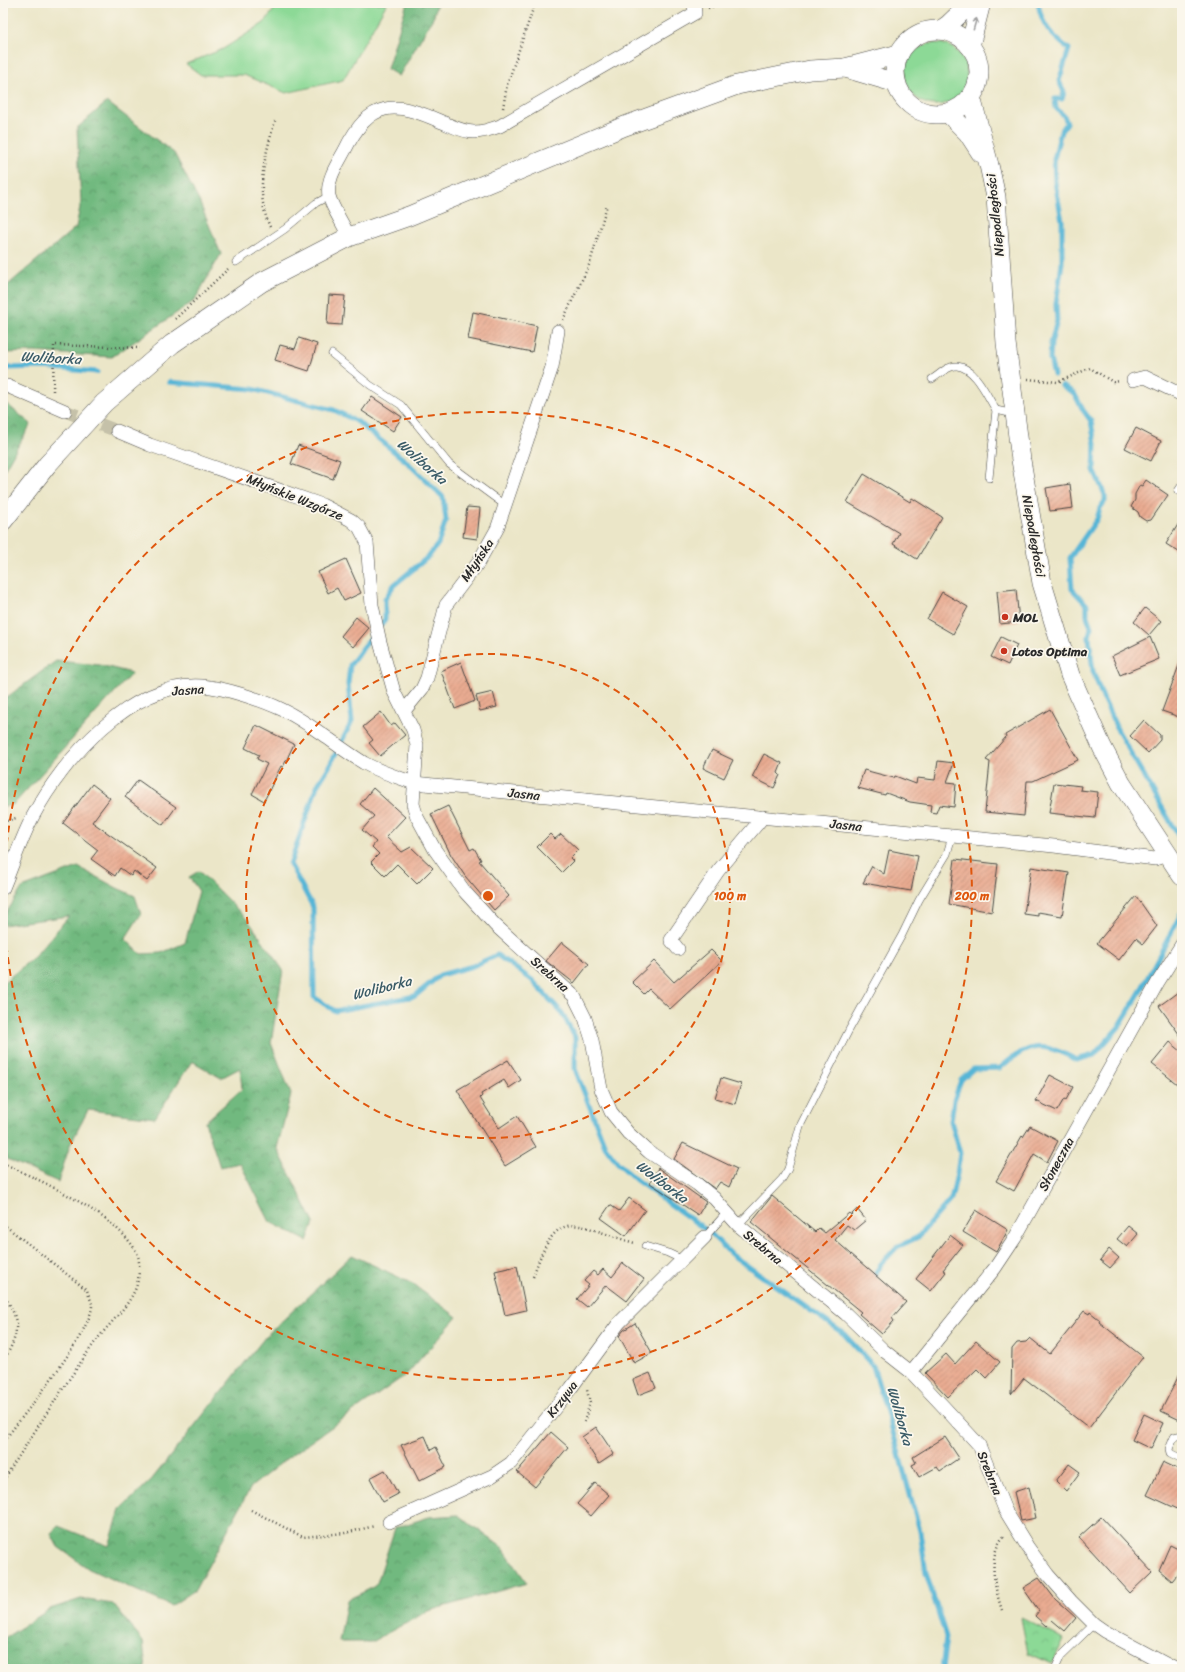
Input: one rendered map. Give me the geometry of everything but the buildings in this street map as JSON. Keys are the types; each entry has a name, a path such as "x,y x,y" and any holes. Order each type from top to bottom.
{"main road":[{"path":"941,30 971,3"},
{"path":"970,46 981,3"},
{"path":"941,30 952,33 970,46 976,56 979,76 971,96 960,106 948,113 935,114 922,111 910,105 901,95 894,73 899,54 906,43 916,35 928,31 941,30"},
{"path":"3,521 47,465 104,403 172,344 262,282 349,237 409,216 625,126 737,85 810,70 845,68 899,54"},
{"path":"845,68 896,83"},
{"name":"Niepodległości","path":"971,96 990,165 996,197 999,226 1001,292 1011,378 1021,460 1042,583 1070,675 1102,747 1121,783 1182,876"},
{"name":"Niepodległości","path":"948,113 968,133 990,165"}],"street":[{"path":"349,237 329,196 333,174 351,138 366,119 386,108 402,108 417,111 459,129 473,132 500,126 695,8"},
{"name":"Młyńska","path":"404,711 422,689 427,678 446,605 486,551 506,506 552,366 558,331"},
{"path":"1133,380 1145,377 1182,395"},
{"path":"3,386 7,386 65,411"},
{"name":"Młyńskie Wzgórze","path":"117,431 150,445 315,503 351,520 359,527 368,542 374,617 380,642 394,692 404,711"},
{"name":"Jasna","path":"3,888 33,815 60,772 96,733 116,716 137,702 170,689 202,686 257,700 276,707 299,719 379,770 414,783 1054,846 1155,860 1167,855"},
{"path":"404,711 413,730 417,745 414,783"},
{"name":"Srebrna","path":"414,783 413,804 417,817 435,850 465,892 495,925 574,996 585,1018 592,1040 601,1090 612,1112 628,1132 649,1152 697,1184 714,1198 738,1225 846,1314 883,1350 911,1372 979,1445 1005,1510 1048,1575 1094,1624 1175,1669"},
{"path":"678,949 671,940 718,871 763,817"},
{"name":"Słoneczna","path":"911,1372 995,1268 1015,1238 1158,982 1182,944"},
{"name":"Krzywa","path":"389,1522 503,1470 520,1454 618,1323 705,1236"}],"lane":[{"path":"236,262 275,236 316,203 329,196"},
{"path":"332,354 370,385 401,405 449,464 506,506"},
{"path":"932,379 948,368 957,366 970,372 996,410 989,478"},
{"path":"996,410 1016,415"},
{"path":"738,1225 782,1179 788,1169 800,1126 849,1030 902,935 919,900 947,854 952,836"},
{"path":"705,1236 727,1212"},
{"path":"645,1246 668,1253 681,1259"},
{"path":"1182,1435 1174,1437 1169,1449 1170,1453 1182,1459"},
{"path":"1055,1669 1061,1656 1094,1624"}],"path":[{"path":"500,126 507,85 535,3"},
{"path":"275,121 263,167 261,189 267,220 275,236"},
{"path":"558,331 590,263 607,206"},
{"path":"172,322 236,262"},
{"path":"53,397 54,345 144,348"},
{"path":"1011,378 1058,382 1090,368 1114,382 1133,380"},
{"path":"3,1163 86,1206 112,1224 138,1254 139,1281 134,1293 101,1334 67,1382 3,1481"},
{"path":"3,1224 87,1290 92,1305 87,1321 74,1346 3,1442"},
{"path":"533,1277 540,1254 547,1241 563,1227 572,1225 589,1227 613,1237 645,1246"},
{"path":"3,1294 14,1311 16,1334 3,1361"},
{"path":"582,1372 590,1403 584,1422"},
{"path":"251,1510 302,1537 345,1533 389,1522"},
{"path":"1002,1610 993,1581 996,1544 1014,1525"}],"green space":[{"path":"279,3 387,3 343,80 286,93 244,75 201,75 186,64 223,49 264,23"},
{"path":"407,3 437,3 434,16 399,76 387,69"},
{"path":"936,43 948,45 958,52 965,62 967,74 965,86 958,96 948,103 936,105 924,103 914,96 907,86 905,74 907,62 914,52 924,45"},
{"path":"107,102 174,153 199,201 221,254 194,301 112,357 34,352 3,353 3,289 76,227 81,202 77,128"},
{"path":"3,401 31,424 3,472"},
{"path":"56,661 100,665 132,673 14,804 3,807 3,700"},
{"path":"78,867 135,896 141,914 125,939 141,954 161,953 185,943 199,891 189,877 199,871 248,920 283,970 271,1043 291,1094 277,1148 314,1223 307,1241 270,1222 240,1163 220,1167 205,1122 242,1089 240,1068 221,1078 192,1061 155,1118 88,1110 70,1145 58,1182 3,1157 3,983 34,957 69,916 3,925 3,918 22,888"},
{"path":"352,1255 411,1283 457,1317 407,1374 286,1459 251,1487 195,1590 171,1606 89,1569 58,1547 51,1534 58,1526 109,1546 120,1510 152,1479 266,1336"},
{"path":"458,1515 503,1548 527,1583 428,1611 371,1642 339,1642 347,1600 376,1586 395,1528 429,1517"},
{"path":"81,1599 113,1604 143,1642 146,1669 3,1669 3,1639 50,1609"},
{"path":"1021,1618 1064,1639 1052,1664 1028,1653"}],"waterway":[{"path":"1038,3 1042,18 1048,29 1069,49 1059,81 1064,92 1062,99 1055,99 1056,108 1064,116 1067,123 1061,131 1054,159 1055,182 1062,221 1062,263 1056,304 1057,321 1051,343 1050,359 1054,375"},
{"name":"Woliborka","path":"3,368 43,367 97,372"},
{"name":"Woliborka","path":"169,382 252,389 334,410 358,422 407,462 443,497 446,520 438,544 428,557 394,585 385,599 385,619 350,665 348,684 352,721 329,767 317,786 290,864 313,907 314,997 335,1011 415,996 440,975 473,966 497,955 532,980 562,1013 575,1037 575,1069 605,1146 617,1162 636,1180 709,1232 732,1255 844,1334 873,1366 920,1531 926,1573 946,1637 942,1669"},
{"path":"1062,386 1074,393 1091,421 1095,444 1094,470 1105,495 1105,501 1100,508 1097,519 1070,558 1072,589 1087,605 1087,616 1091,627 1089,637 1093,671 1118,731 1182,842"},
{"path":"872,1280 881,1264 897,1247 918,1237 951,1199 960,1153 951,1121 954,1100 961,1080 973,1069 1000,1068 1028,1049 1045,1048 1054,1050 1076,1060 1094,1055 1119,1027 1140,992 1182,912"}],"tunnel":[{"path":"65,411 117,431"}],"place":[{"name":"MOL","path":"1005,617"},
{"name":"Lotos Optima","path":"1004,651"}]}
